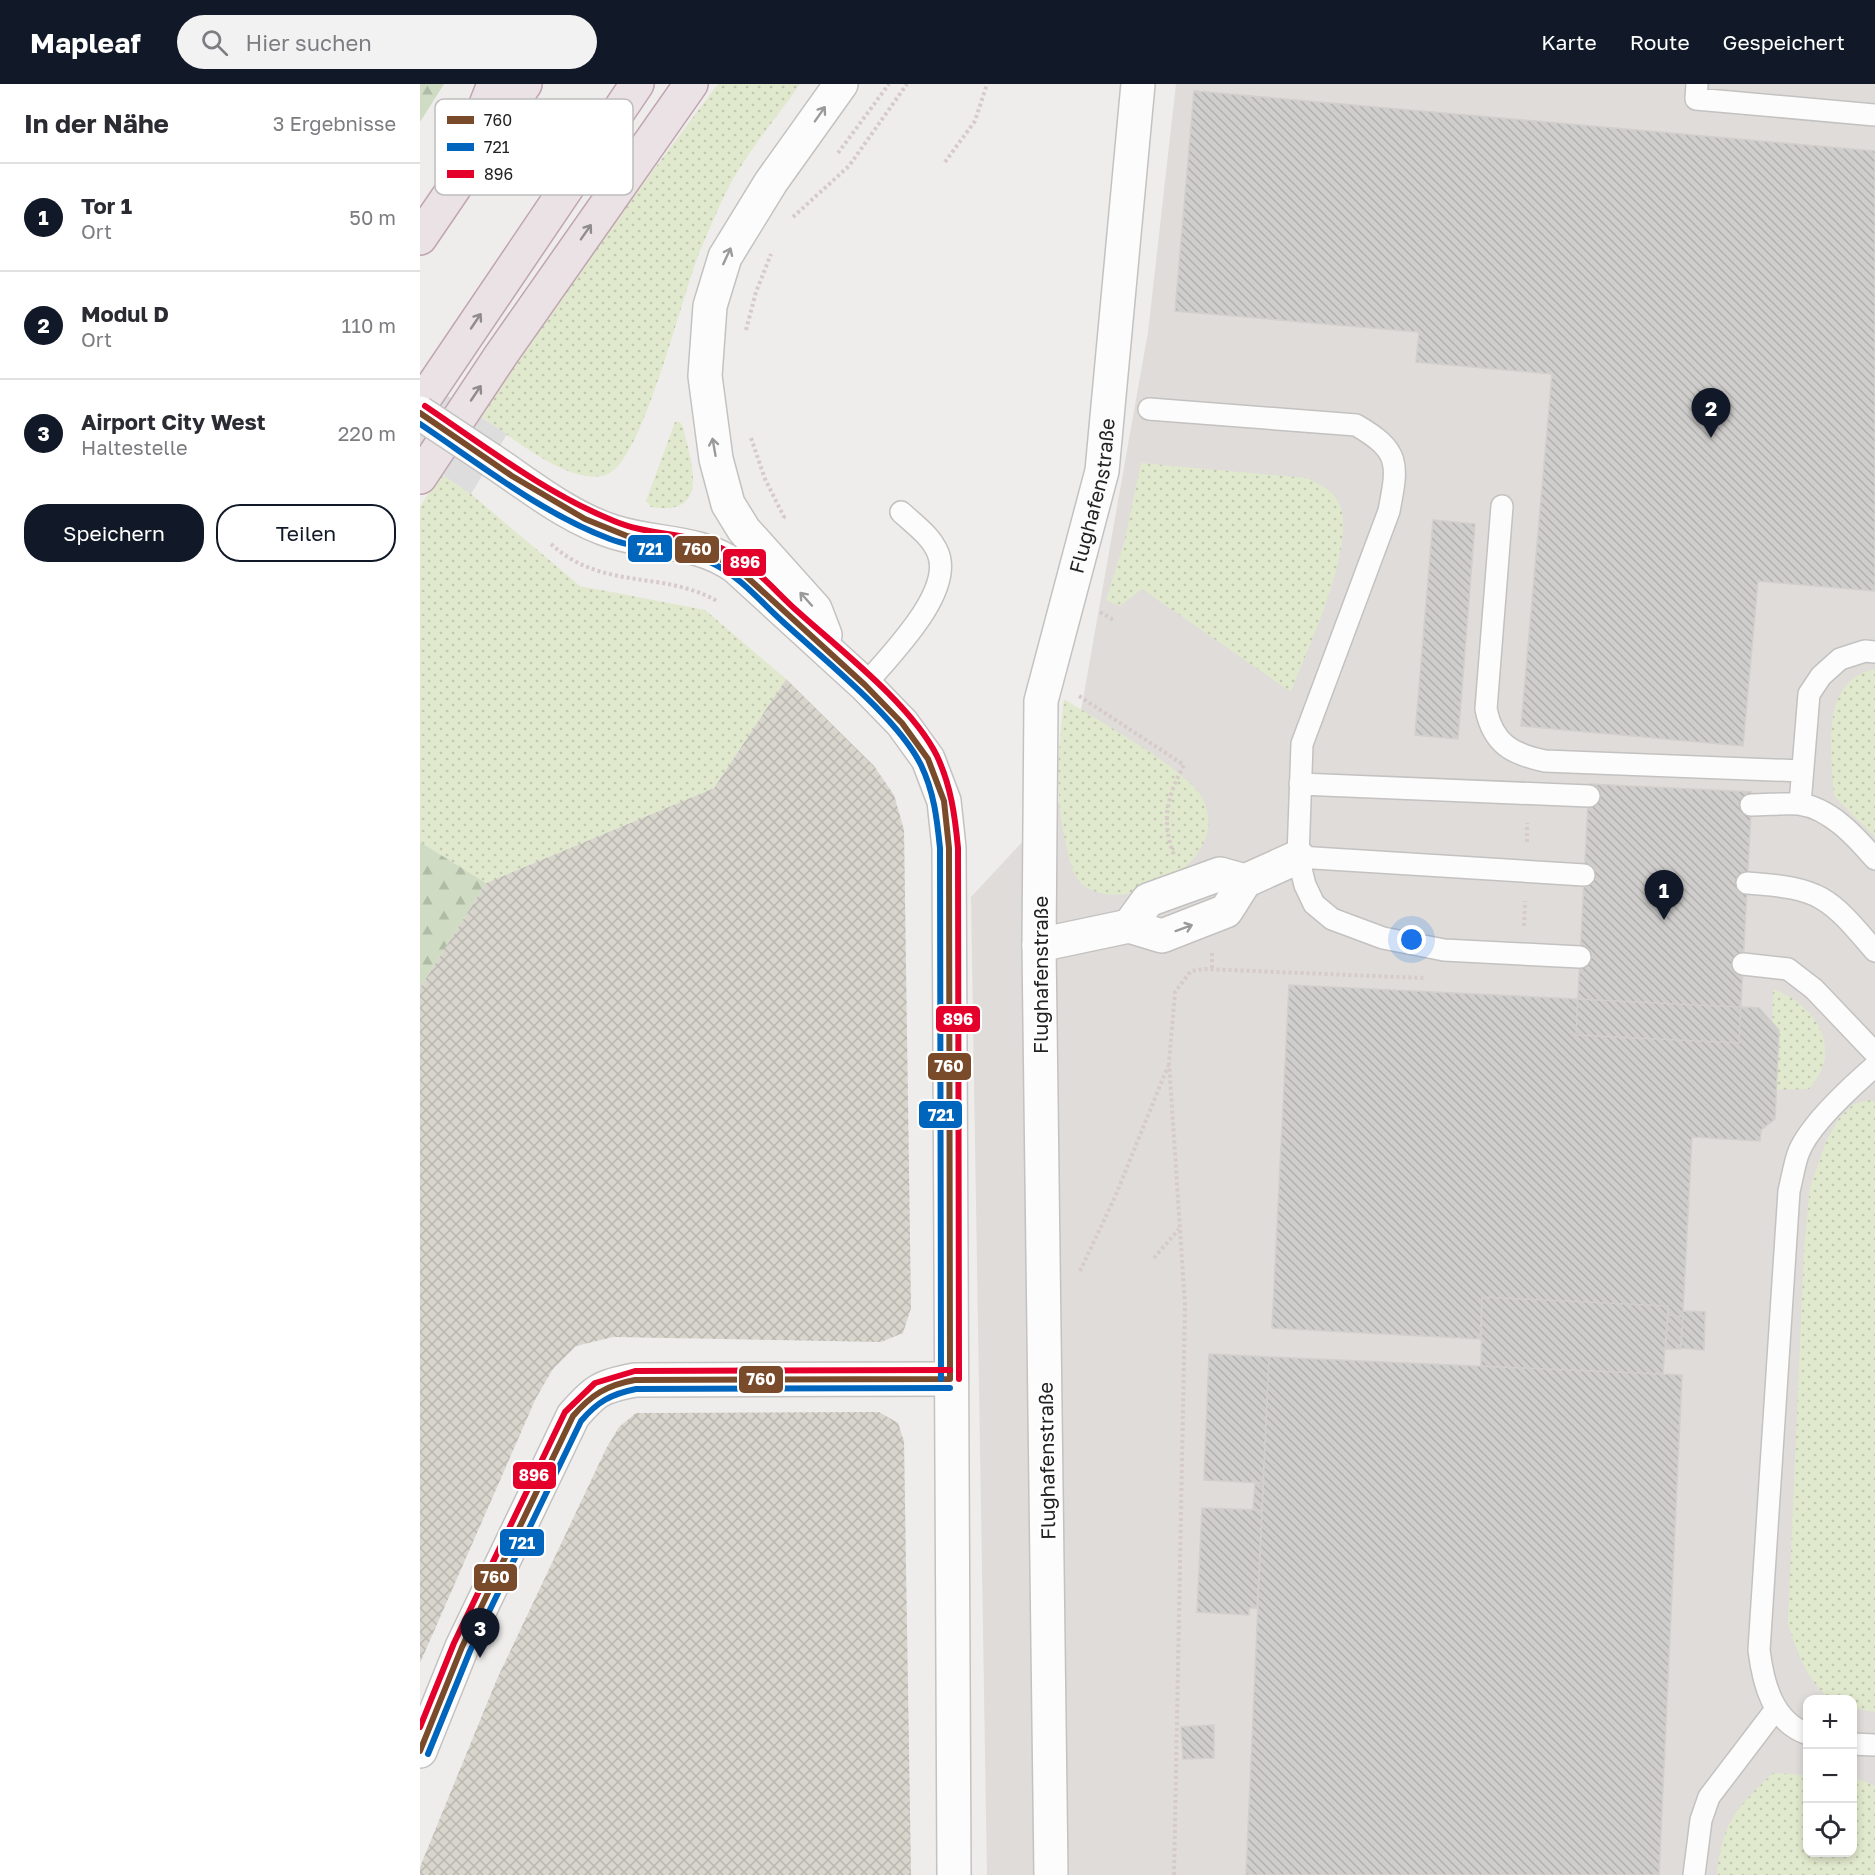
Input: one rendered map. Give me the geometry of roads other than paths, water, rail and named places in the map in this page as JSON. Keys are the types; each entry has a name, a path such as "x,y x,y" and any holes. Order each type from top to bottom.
{"highway":[{"path":"488,99 494,84"},
{"path":"515,99 525,84"},
{"path":"627,99 637,84"},
{"path":"633,167 691,84"},
{"path":"420,238 449,195"},
{"path":"420,405 562,195"},
{"path":"420,477 507,346 613,195"}],"street":[{"path":"829,651 822,622 815,609 744,530 728,504 716,459 705,376 710,306 725,257 744,223 841,84"},
{"name":"Flughafenstraße","path":"1051,1875 1039,945 1041,701 1102,471 1138,84"},
{"path":"420,413 588,521 614,532 680,543 719,554 866,685 902,723 928,759 944,801 949,848 954,1875"},
{"path":"680,543 712,526 728,504"},
{"path":"1039,945 1129,926 1162,936 1226,911 1245,881 1298,857"},
{"path":"1129,926 1149,900 1187,885 1220,874 1245,881"},
{"path":"420,1751 467,1636 573,1416 592,1394 612,1384 634,1380 950,1379"}],"lane":[{"path":"1697,84 1696,99 1875,115"},
{"path":"1149,409 1356,425 1374,435 1389,450 1396,472 1389,511 1302,744 1298,857 1305,885 1314,903 1332,919 1383,938 1444,950 1580,957"},
{"path":"1502,506 1486,709 1490,730 1498,739 1526,757 1545,761 1802,771"},
{"path":"866,685 921,616 938,583 940,570 935,548 927,536 901,512"},
{"path":"1800,804 1809,694 1821,676 1840,659 1866,651 1875,652"},
{"path":"1300,784 1588,796"},
{"path":"1751,805 1800,804 1832,818 1875,859"},
{"path":"1298,857 1584,875"},
{"path":"1747,882 1790,885 1822,896 1842,912 1875,951"},
{"path":"1743,964 1788,969 1814,989 1875,1053"},
{"path":"1803,1730 1776,1709 1764,1684 1759,1650 1789,1191 1799,1152 1822,1119 1850,1088 1875,1066"},
{"path":"1694,1875 1701,1820 1709,1797 1776,1709"},
{"path":"1857,1744 1875,1745"}],"place":[{"name":"Modul D","path":"1711,438"},
{"name":"Tor 1","path":"1664,920"},
{"name":"Airport City West","path":"480,1658"}]}
